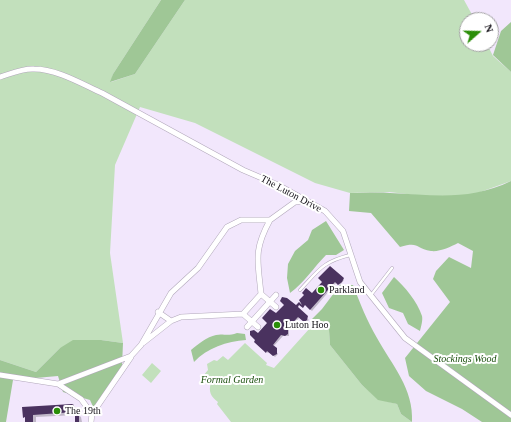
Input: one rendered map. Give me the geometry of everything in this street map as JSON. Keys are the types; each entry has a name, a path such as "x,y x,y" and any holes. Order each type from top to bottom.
{"street":[{"name":"The Luton Drive","path":"0,77 32,68 44,70 79,83 102,93 243,170 278,185 325,211 343,231 360,282 405,338 511,415"},
{"path":"276,307 261,294 257,256 260,238 270,220 296,202 306,201"},
{"path":"141,345 158,312 171,293 198,268 227,227 240,220 270,220"},
{"path":"243,314 261,294"},
{"path":"247,327 276,294"},
{"path":"158,312 171,320"},
{"path":"91,422 92,414 131,356 141,345 171,320 201,315 243,314 258,327"},
{"path":"58,384 131,356"},
{"path":"0,375 58,384 81,399 92,414"}],"lane":[{"path":"300,290 330,261 351,255"},
{"path":"370,295 392,268"}],"green space":[{"path":"0,0 161,0 113,74 111,82 135,74 185,0 464,0 471,12 459,12 459,52 491,52 493,56 511,72 511,181 472,195 433,197 389,192 350,193 315,183 195,123 140,107 115,165 110,253 123,343 101,340 60,348 36,372 0,360"},
{"path":"161,0 185,0 135,74 110,82 113,74"},
{"path":"511,22 511,72 493,55 494,52 499,52 499,37 501,31"},
{"name":"Stockings Wood","path":"511,181 511,422 482,422 462,409 426,391 409,376 405,358 450,302 433,279 436,271 449,257 471,268 473,251 458,243 438,251 426,250 414,245 400,247 371,213 349,211 350,193 437,195 466,194 481,192"},
{"path":"326,221 344,250 336,255 326,255 304,280 290,293 287,278 288,264 295,251 308,240 312,230"},
{"path":"394,277 410,295 420,310 422,324 420,331 408,324 403,313 389,308 382,293"},
{"path":"340,285 353,285 370,325 406,388 412,410 412,422 401,414 397,404 378,400 362,385 330,345 329,330 322,323 314,322 312,319 322,309"},
{"name":"Formal Garden","path":"322,323 329,330 330,345 362,385 378,399 397,404 401,414 412,422 231,422 211,394 211,383 203,376 208,370 207,364 214,360 217,361 223,356 228,360 245,343 267,363 266,365 274,368 310,328"},
{"path":"237,333 245,334 246,340 218,346 199,357 194,362 191,350 203,341 216,335 230,335"},
{"path":"73,340 101,340 123,343 122,366 95,411 90,400 63,392 58,376 13,380 6,422 0,422 0,360 36,372 60,348"},
{"path":"152,363 161,371 151,383 142,375"}],"building":[{"name":"Luton Hoo","path":"330,266 344,278 342,282 338,285 335,282 310,310 305,305 303,308 299,305 298,307 308,316 307,320 304,322 298,317 288,328 288,334 285,336 281,335 273,345 277,348 277,354 273,356 267,351 266,353 254,342 255,340 250,335 250,331 254,330 258,333 267,323 262,318 270,309 276,313 284,305 280,301 282,297 287,298 296,305 299,302 302,305 299,300 304,295 302,293 306,288 312,293 322,282 318,278"},
{"path":"74,405 74,412 33,415 33,422 25,422 25,417 23,418 22,407"},
{"path":"75,413 79,413 79,422 75,422"}],"place":[{"name":"Parkland","path":"321,290"},
{"name":"Luton Hoo","path":"277,325"},
{"name":"The 19th","path":"57,411"}]}
